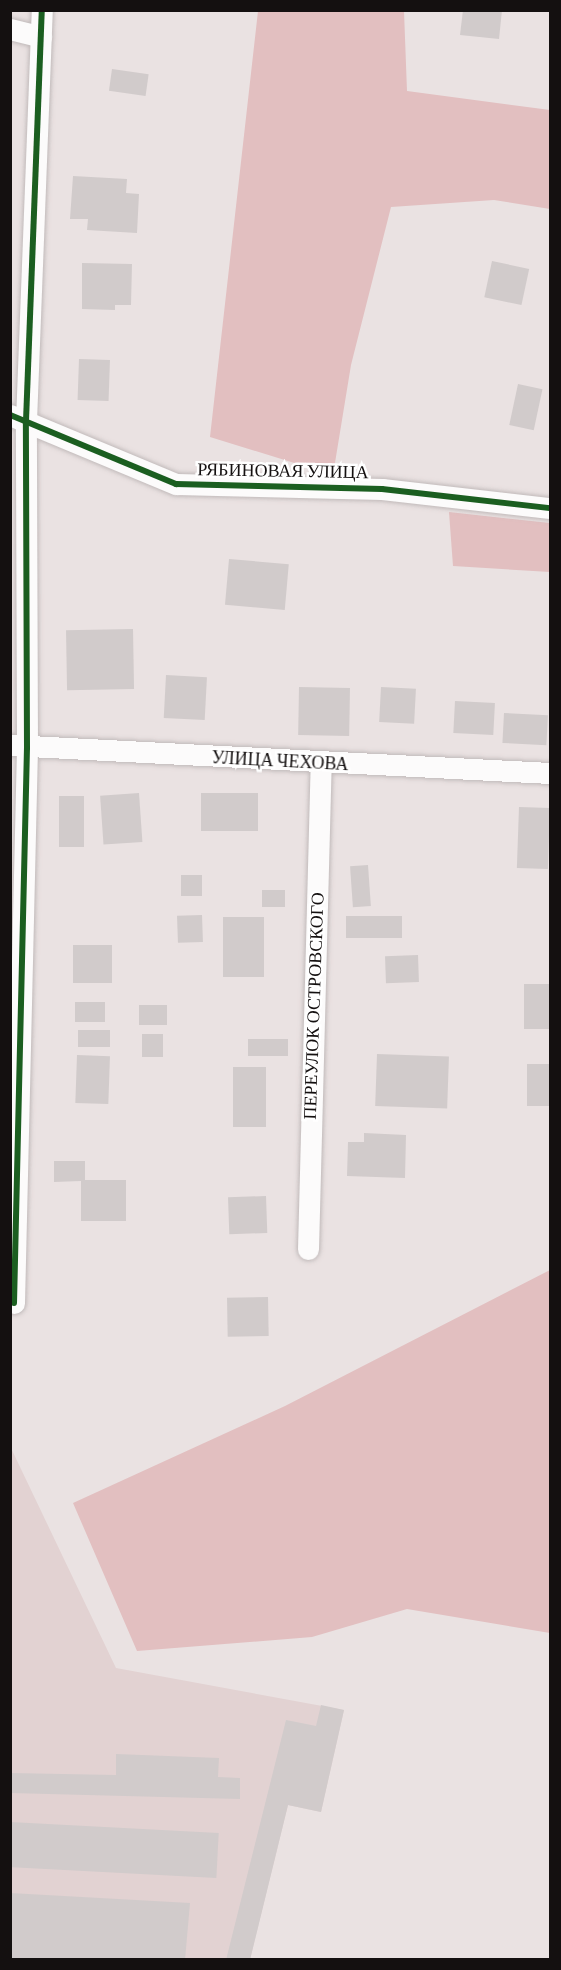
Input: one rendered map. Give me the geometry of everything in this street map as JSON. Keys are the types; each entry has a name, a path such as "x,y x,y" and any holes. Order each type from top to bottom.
{"street":[{"path":"14,1303 19,747 18,418 42,10"},
{"path":"10,29 40,37"},
{"name":"РЯБИНОВАЯ УЛИЦА","path":"18,418 176,484 382,489 550,508"},
{"name":"УЛИЦА ЧЕХОВА","path":"19,747 550,773"},
{"name":"ПЕРЕУЛОК ОСТРОВСКОГО","path":"308,1249 321,763"}],"shaded area":[{"path":"258,11 404,11 407,91 550,110 550,209 494,200 391,207 351,365 333,475 210,437"},
{"path":"449,512 550,523 550,572 453,566"},
{"path":"550,1270 550,1633 407,1609 312,1637 137,1651 73,1503 285,1406"},
{"path":"10,1446 116,1668 344,1710 321,1812 288,1805 250,1959 11,1959"}],"building":[{"path":"463,10 502,10 499,39 460,35"},
{"path":"112,69 149,74 146,96 109,91"},
{"path":"73,176 127,179 126,193 139,194 137,233 87,230 88,219 70,219"},
{"path":"492,261 529,269 521,305 484,297"},
{"path":"82,263 132,264 131,305 115,305 115,310 82,309"},
{"path":"79,359 110,360 109,401 78,400"},
{"path":"518,384 542,389 534,430 509,425"},
{"path":"229,559 289,564 285,610 225,605"},
{"path":"133,629 134,689 67,690 66,630"},
{"path":"166,675 207,677 205,720 164,718"},
{"path":"299,687 350,688 349,736 298,735"},
{"path":"381,687 416,689 414,724 379,722"},
{"path":"455,701 495,703 493,735 453,733"},
{"path":"504,713 548,715 546,745 502,743"},
{"path":"139,793 142,842 104,845 100,796"},
{"path":"201,793 258,793 258,831 201,831"},
{"path":"59,796 84,796 84,847 59,847"},
{"path":"519,807 550,808 548,869 517,868"},
{"path":"368,865 371,906 353,907 350,866"},
{"path":"181,875 202,875 202,896 181,896"},
{"path":"262,890 285,890 285,907 262,907"},
{"path":"202,915 203,942 178,943 177,916"},
{"path":"346,916 402,916 402,938 346,938"},
{"path":"223,917 264,917 264,977 223,977"},
{"path":"73,945 112,945 112,983 73,983"},
{"path":"418,955 419,982 386,983 385,956"},
{"path":"524,984 550,984 550,1029 524,1029"},
{"path":"75,1002 105,1002 105,1022 75,1022"},
{"path":"139,1005 167,1005 167,1025 139,1025"},
{"path":"78,1030 110,1030 110,1047 78,1047"},
{"path":"142,1034 163,1034 163,1057 142,1057"},
{"path":"248,1039 288,1039 288,1056 248,1056"},
{"path":"377,1054 449,1057 447,1108 375,1106"},
{"path":"77,1055 110,1056 108,1104 75,1103"},
{"path":"527,1064 550,1064 550,1106 527,1106"},
{"path":"233,1067 266,1067 266,1127 233,1127"},
{"path":"364,1133 406,1135 405,1178 347,1176 348,1142 364,1142"},
{"path":"54,1161 85,1161 85,1180 126,1180 126,1221 81,1221 81,1181 54,1182"},
{"path":"266,1196 267,1233 229,1234 228,1197"},
{"path":"268,1297 269,1336 228,1337 227,1298"},
{"path":"321,1705 344,1710 321,1812 288,1805 250,1960 226,1960 286,1720 316,1726"},
{"path":"116,1754 219,1758 218,1777 240,1778 240,1799 10,1793 10,1773 116,1775"},
{"path":"10,1822 219,1833 216,1878 10,1867"},
{"path":"10,1893 190,1903 185,1960 10,1960"}],"cycle path":[{"path":"14,1303 27,748 26,421 42,10"},
{"path":"10,415 176,484 382,489 550,508"}]}
